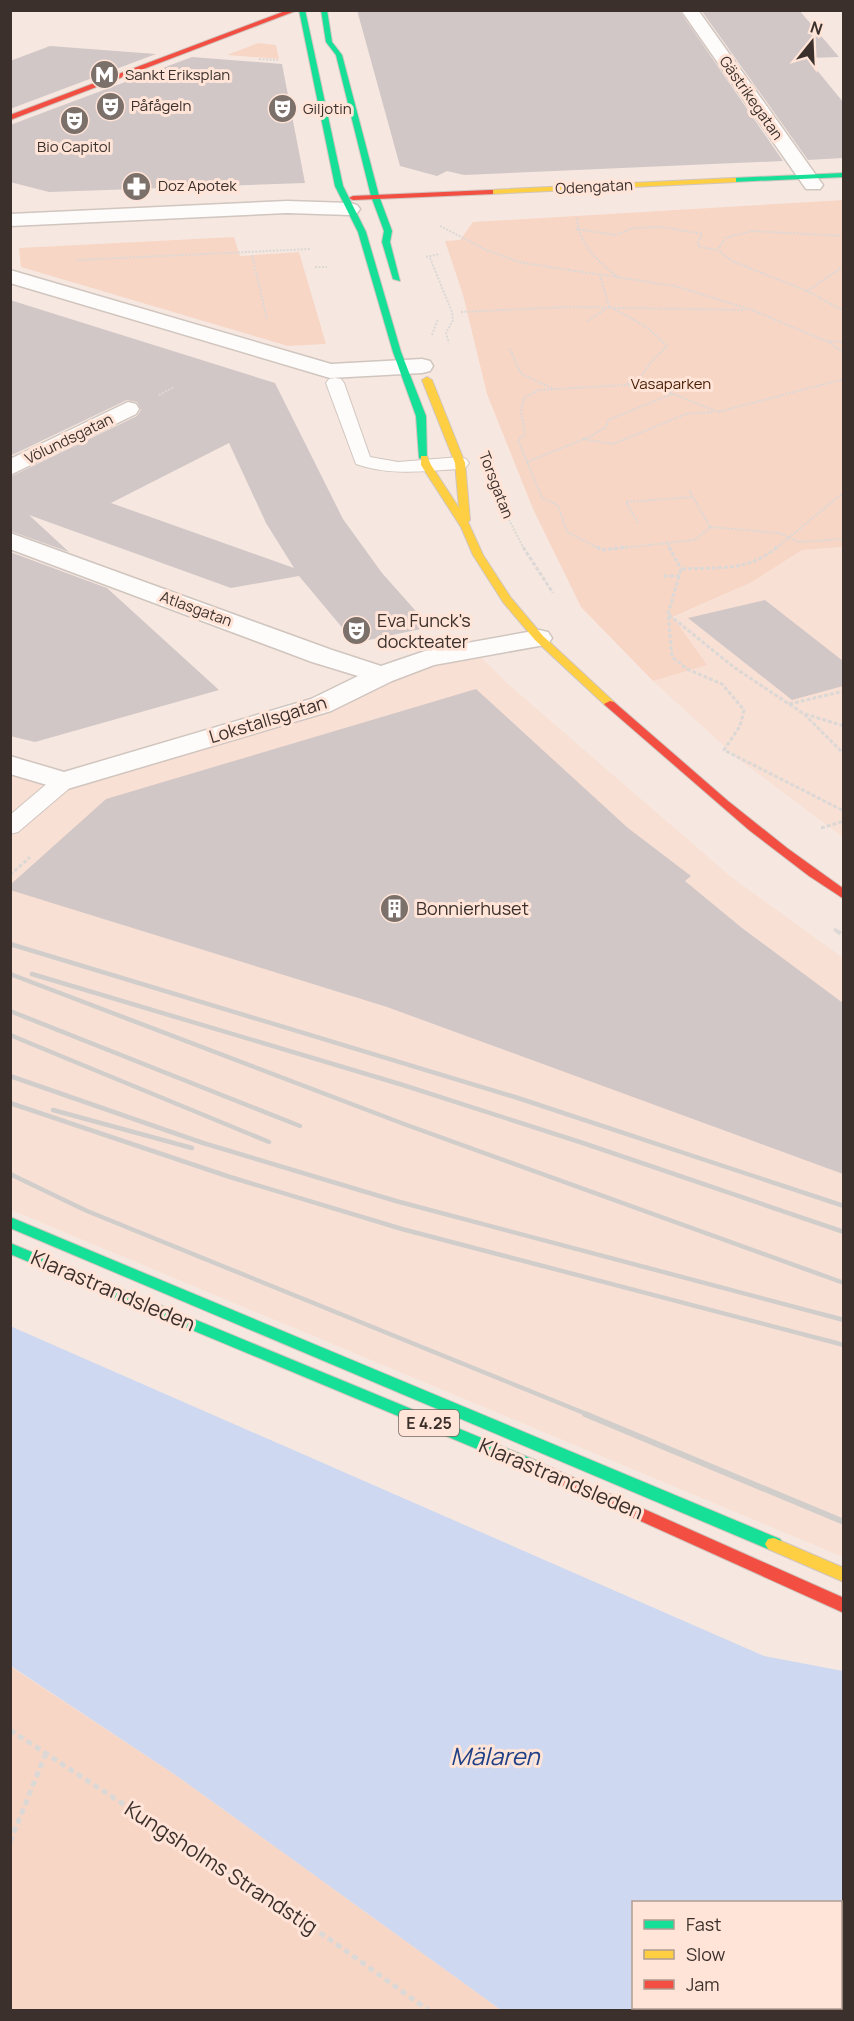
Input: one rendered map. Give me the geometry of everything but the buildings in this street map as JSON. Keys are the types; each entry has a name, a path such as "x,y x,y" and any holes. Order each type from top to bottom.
{"main road":[{"path":"10,105 258,10"},
{"path":"10,118 295,10"},
{"name":"Torsgatan","path":"302,10 339,186 362,232 414,362 460,463 466,528"},
{"path":"324,10 329,42 339,56 377,202 388,231 386,242 401,291"},
{"path":"339,56 344,48 340,22"},
{"path":"220,37 272,34"},
{"path":"292,38 310,47"},
{"name":"Odengatan","path":"377,202 397,207 810,181 843,175"},
{"name":"Odengatan","path":"348,204 810,181 843,183"},
{"name":"Torsgatan","path":"414,362 421,416 422,447 426,465 466,528 478,555 499,590 539,638 662,752 792,860 843,896"},
{"name":"Klarastrandsleden","path":"10,1222 537,1443 788,1550 843,1576"},
{"name":"Klarastrandsleden","path":"10,1248 568,1481 769,1570 843,1606"}],"street":[{"name":"Gästrikegatan","path":"689,10 810,181"},
{"path":"10,220 348,204"},
{"path":"10,276 330,371 414,362"},
{"name":"Völundsgatan","path":"10,468 128,409"},
{"name":"Atlasgatan","path":"10,540 322,656 382,675"},
{"name":"Lokstallsgatan","path":"64,781 321,705 382,675 428,658 539,638"},
{"path":"10,765 64,781"}],"lane":[{"path":"334,383 362,460 375,466 460,463"},
{"path":"10,827 64,781"}],"path":[{"path":"397,207 411,239 434,264 452,312 453,320 446,333 451,349"},
{"path":"578,209 576,229 586,249 619,279"},
{"path":"432,221 457,236 524,263 675,286 752,310 826,341 843,353"},
{"path":"576,229 616,234 647,226 682,229 702,234 698,242 699,247 718,250 732,261 807,291 843,311"},
{"path":"718,250 725,238 752,231 843,236"},
{"path":"77,260 310,249"},
{"path":"252,255 267,320"},
{"path":"807,291 843,266"},
{"path":"315,267 327,267"},
{"path":"600,276 609,306 648,325 667,346 651,362 640,378 625,385"},
{"path":"588,321 609,306"},
{"path":"461,312 509,308 609,306 752,310"},
{"path":"431,338 438,319"},
{"path":"826,341 843,342"},
{"path":"510,349 521,374 554,389"},
{"path":"583,439 613,444 686,414 718,412 753,405 843,379"},
{"path":"718,412 644,386 539,390 524,398 520,411 525,434 518,440 542,498 558,505 567,531 602,550 695,540 710,527 779,533 799,542 843,539"},
{"path":"154,397 174,387"},
{"path":"527,462 583,439 606,427 608,420 672,394"},
{"path":"689,490 710,527"},
{"path":"681,569 744,566 763,559 790,539 843,492"},
{"path":"638,523 626,502 694,497"},
{"name":"Torsgatan","path":"502,506 520,542 546,585 558,600"},
{"path":"667,543 681,569 668,614 672,657 687,669 722,684 744,710 744,716 733,739 724,750 843,811"},
{"path":"664,576 680,576"},
{"path":"668,614 735,668 804,714 843,754"},
{"path":"788,704 843,691"},
{"path":"804,714 843,726"},
{"path":"821,828 843,821"},
{"name":"Kungsholms Strandstig","path":"10,1731 328,1938 428,2010"},
{"path":"10,1842 46,1753"}],"shaded area":[{"path":"843,547 843,837 737,758 653,681 706,665 673,618 752,582 802,550"},
{"path":"471,647 508,684 730,876 843,958 843,1557 11,1210 10,767 57,781 316,704"}],"green space":[{"path":"258,43 276,45 279,59 227,55"},
{"name":"Vasaparken","path":"843,200 843,547 802,550 752,582 673,617 707,665 653,681 581,607 533,509 487,394 463,295 445,241 460,240 473,222"},
{"path":"234,237 240,256 299,252 326,344 288,346 21,267 19,248"},
{"path":"10,1666 177,1776 501,2010 11,2010"}],"water":[{"name":"Mälaren","path":"10,1326 764,1656 843,1671 843,2010 501,2010 177,1776 11,1666"}],"railway":[{"path":"10,944 518,1098 844,1206"},
{"path":"10,974 404,1124 844,1283"},
{"path":"32,974 403,1085 586,1144 844,1232"},
{"path":"10,1011 300,1126"},
{"path":"10,1035 269,1142"},
{"path":"10,1076 203,1143 396,1201 844,1320"},
{"path":"10,1103 230,1177 402,1229 844,1345"},
{"path":"53,1110 192,1148"},
{"path":"10,1174 87,1211 589,1415"},
{"path":"585,1414 844,1522"}],"traffic: fast":[{"path":"302,10 339,186 362,232 397,352 421,416 424,458"},
{"path":"324,10 329,42 339,55 375,196 388,231 386,242 397,279"},
{"path":"733,180 844,175"},
{"path":"10,1222 774,1544"},
{"path":"10,1248 536,1467"}],"traffic: slow":[{"path":"490,192 733,180"},
{"path":"427,380 460,463 465,520"},
{"path":"424,458 426,465 466,527 478,555 507,600 539,638 610,704"},
{"path":"774,1544 844,1576"}],"traffic: jam":[{"path":"10,118 295,10"},
{"path":"353,198 490,192"},
{"path":"610,704 724,804 813,874 844,895"},
{"path":"536,1467 844,1606"}],"place":[{"name":"Sankt Eriksplan","path":"104,75"},
{"name":"Påfågeln","path":"110,106"},
{"name":"Giljotin","path":"282,109"},
{"name":"Bio Capitol","path":"74,120"},
{"name":"Doz Apotek","path":"137,186"},
{"name":"Eva Funck's dockteater","path":"356,631"},
{"name":"Bonnierhuset","path":"395,909"}]}
